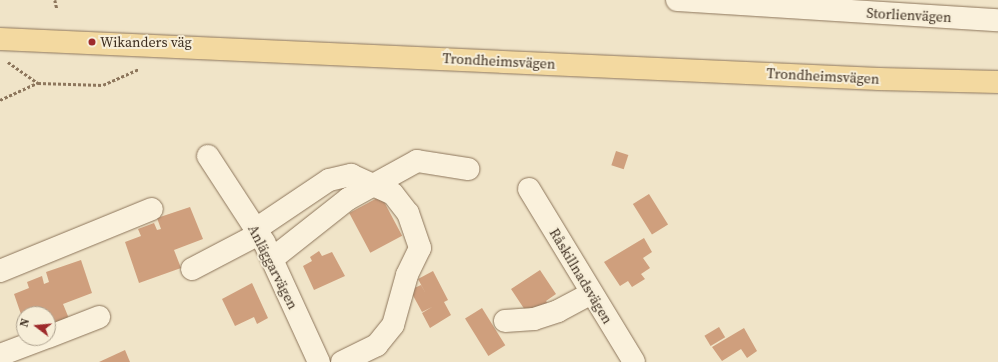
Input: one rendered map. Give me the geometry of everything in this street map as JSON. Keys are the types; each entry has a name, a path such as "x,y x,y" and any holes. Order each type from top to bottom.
{"main road":[{"name":"Trondheimsvägen","path":"0,39 879,79 998,82"}],"street":[{"name":"Storlienvägen","path":"677,0 998,20"},
{"name":"Anläggarvägen","path":"208,156 258,231 319,362"},
{"path":"272,259 348,199 417,161 468,169"},
{"path":"192,269 258,231 329,180 351,175 394,194 408,213 420,248 407,275 393,326 377,344 342,362"},
{"name":"Råskillnadsvägen","path":"529,189 634,362"},
{"path":"0,271 152,209"},
{"path":"505,321 534,319 552,313 592,293"},
{"path":"56,334 99,317"},
{"path":"0,355 24,346"}],"path":[{"path":"55,0 57,9"},
{"path":"0,100 38,83"}],"building":[{"path":"616,151 628,155 624,169 611,165"},
{"path":"649,194 668,225 652,235 633,204"},
{"path":"381,196 402,236 370,253 349,213"},
{"path":"190,207 203,239 174,250 181,268 139,283 125,242 141,236 138,229 154,223 157,230 161,229 157,218"},
{"path":"644,238 652,252 643,258 650,268 641,274 645,279 632,287 628,281 620,286 604,262"},
{"path":"319,251 322,256 332,252 345,276 314,290 303,266 312,261 310,257"},
{"path":"81,260 92,293 63,304 70,321 56,326 56,306 18,306 14,294 29,288 27,282 42,276 44,284 49,282 46,272"},
{"path":"540,270 556,294 546,301 548,304 538,310 536,307 527,313 511,289"},
{"path":"433,271 448,300 444,302 451,315 430,328 422,313 432,307 422,312 410,290 421,285 426,294 418,279"},
{"path":"252,283 268,318 257,324 254,317 235,326 222,299"},
{"path":"482,308 505,345 488,356 465,319"},
{"path":"719,327 725,337 711,346 704,336"},
{"path":"744,328 757,351 747,358 741,349 722,361 712,347"},
{"path":"125,350 130,362 99,362"}],"place":[{"name":"Wikanders väg","path":"92,42"}]}
